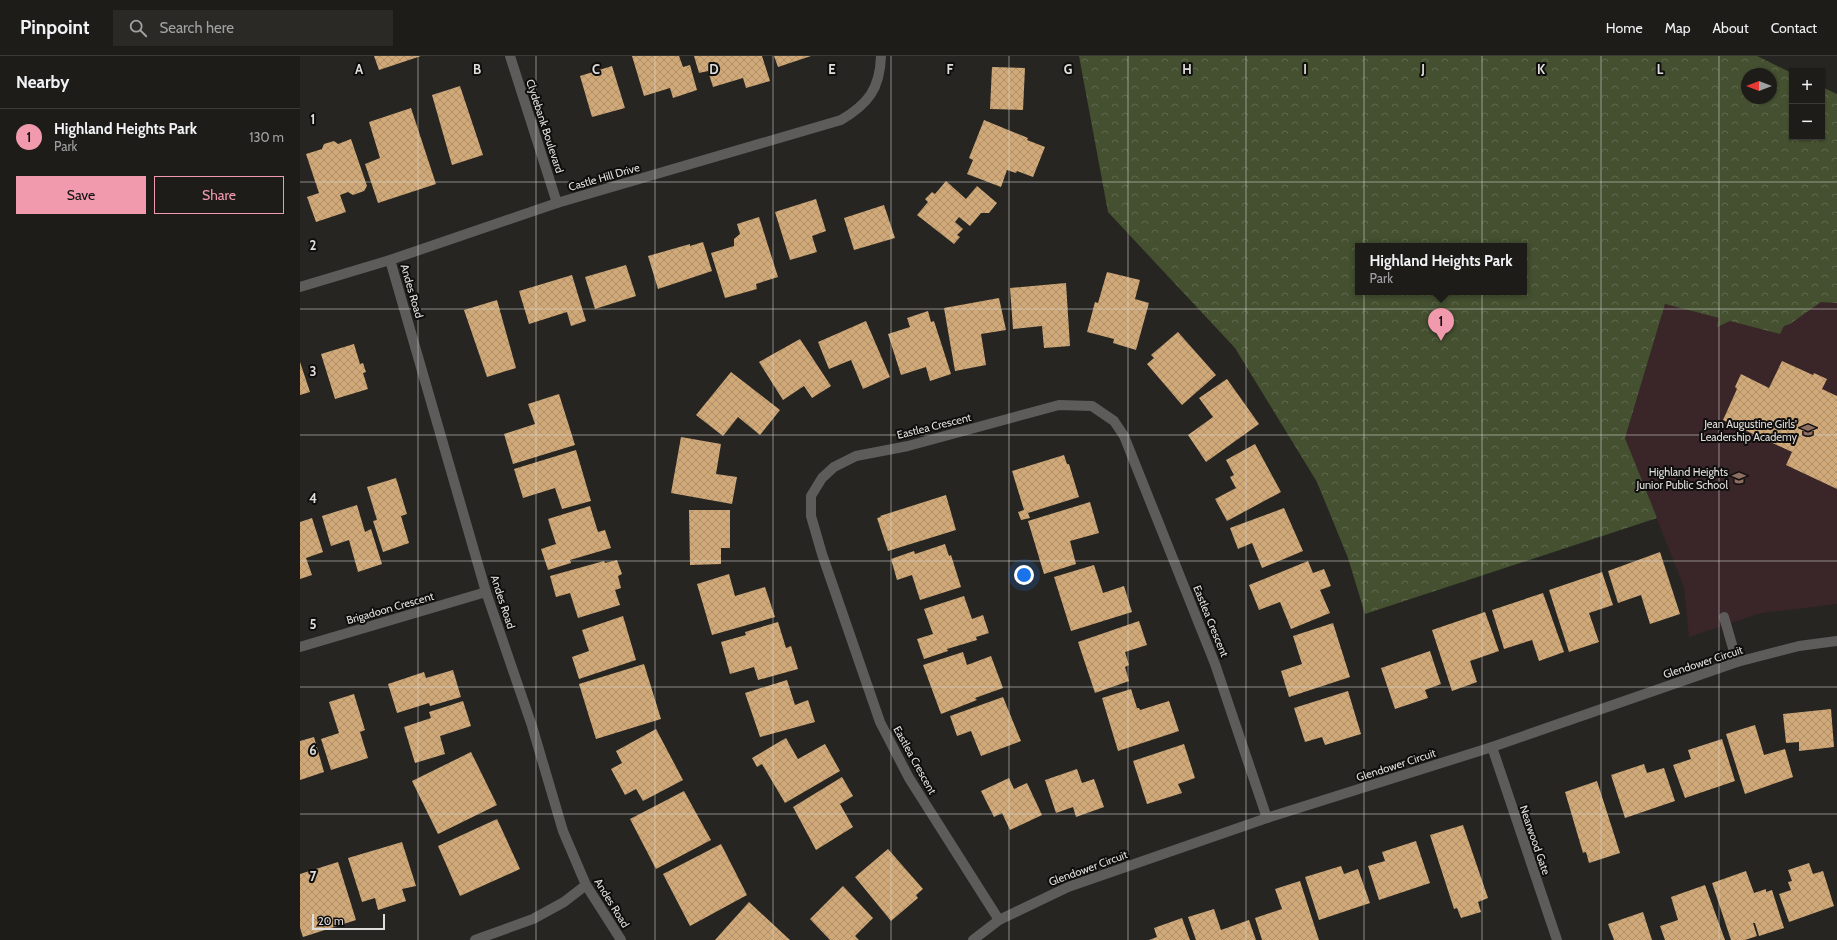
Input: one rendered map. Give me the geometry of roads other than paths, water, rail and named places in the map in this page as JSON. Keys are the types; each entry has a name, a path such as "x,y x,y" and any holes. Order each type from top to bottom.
{"street":[{"name":"Clydebank Boulevard","path":"510,56 557,203"},
{"name":"Castle Hill Drive","path":"300,287 390,260 557,203 841,120 860,109 873,91 881,71 881,56"},
{"name":"Andes Road","path":"390,260 486,592 532,726 563,831 586,885 621,940"},
{"name":"Eastlea Crescent","path":"999,920 909,778 880,722 822,554 811,516 811,496 822,478 834,467 856,456 908,446 1059,405 1092,406 1114,421 1124,436 1215,664 1267,818"},
{"name":"Brigadoon Crescent","path":"300,647 486,592"},
{"path":"1724,617 1738,662"},
{"name":"Glendower Circuit","path":"973,940 999,920 1068,886 1267,818 1492,746 1738,662 1799,646 1837,641"},
{"name":"Nearwood Gate","path":"1492,746 1557,940"},
{"path":"475,940 533,919 564,902 586,885"}],"place":[{"name":"Highland Heights Park","path":"1441,341"},
{"name":"Jean Augustine Girls' Leadership Academy","path":"1808,430"},
{"name":"Highland Heights Junior Public School","path":"1739,478"}]}
